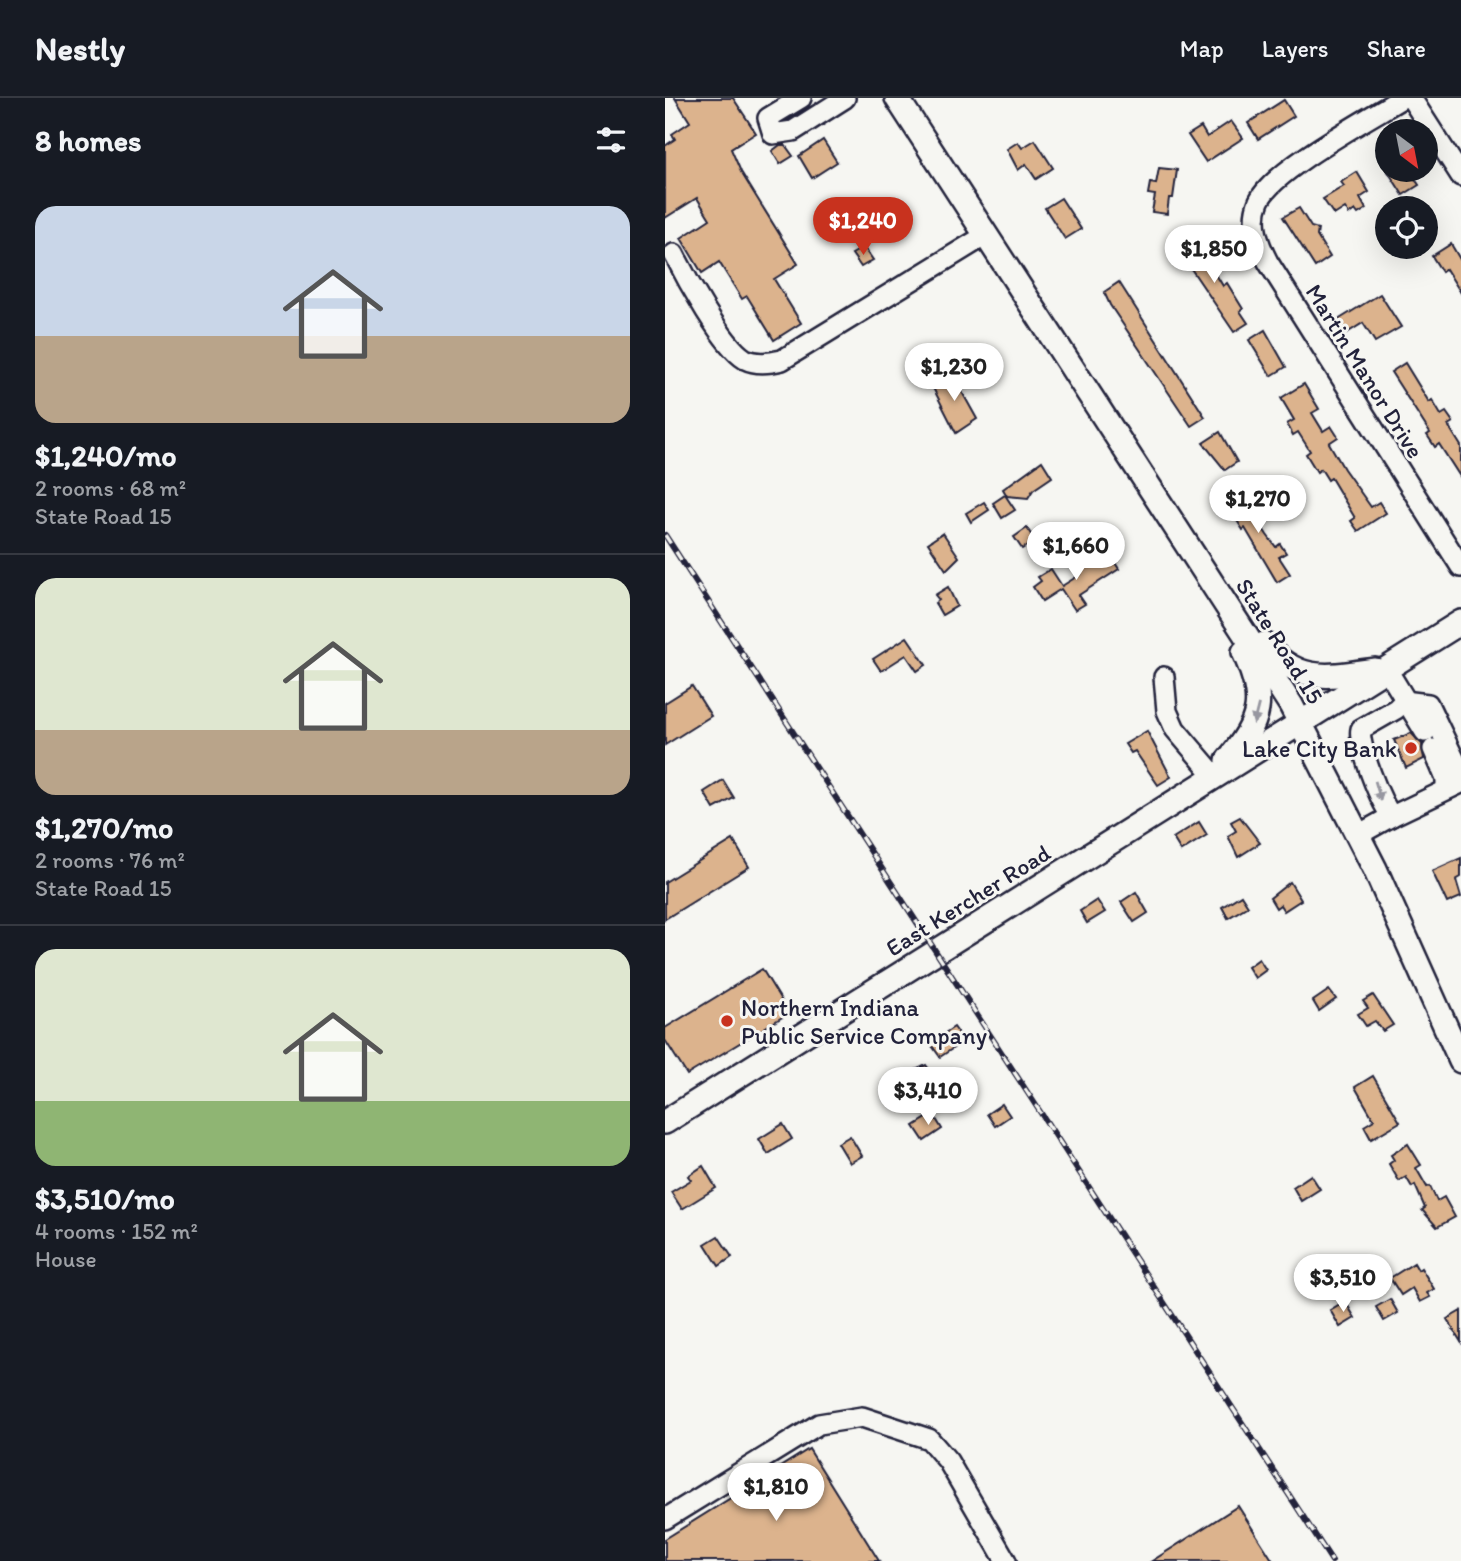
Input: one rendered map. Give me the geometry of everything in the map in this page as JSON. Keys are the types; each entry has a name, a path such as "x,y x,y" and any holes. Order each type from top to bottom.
{"main road":[{"name":"State Road 15","path":"897,98 1300,722 1358,835 1461,1061"},
{"path":"1212,583 1280,663 1297,671 1327,676 1386,668"},
{"path":"1212,583 1256,678 1259,696 1252,728 1215,776"},
{"name":"East Kercher Road","path":"665,1122 1461,622"}],"street":[{"path":"801,98 768,118 773,134 793,131 845,98"},
{"name":"Martin Manor Drive","path":"1402,98 1274,181 1259,201 1255,226 1268,262 1461,567"},
{"path":"1411,98 1461,176"},
{"path":"674,254 729,344 743,358 768,363 782,360 986,235"},
{"path":"1358,835 1454,786 1446,779 1415,711 1404,701 1386,668"},
{"path":"1164,677 1167,711 1175,729 1215,776"},
{"path":"1404,701 1427,704 1461,773"},
{"path":"1392,816 1377,795 1359,734 1368,724 1397,709 1404,701"},
{"path":"665,1519 820,1424 862,1418 929,1440 948,1461 1006,1561"}],"building":[{"path":"675,98 733,98 756,133 731,149 741,172 798,264 774,279 801,323 774,340 747,296 742,299 719,262 702,273 681,238 710,219 697,198 665,218 665,146 675,139 672,134 690,122"},
{"path":"1284,100 1294,116 1258,139 1248,123"},
{"path":"1231,121 1243,138 1206,162 1188,135 1201,127 1207,137"},
{"path":"823,140 837,162 812,178 799,156"},
{"path":"1035,140 1053,168 1036,179 1026,164 1018,170 1007,149 1018,142 1022,148"},
{"path":"785,145 793,156 780,164 772,151"},
{"path":"1159,168 1177,170 1173,198 1169,198 1167,214 1152,212 1155,195 1148,194 1150,183 1156,184"},
{"path":"1357,172 1369,192 1360,198 1366,209 1358,214 1355,210 1349,214 1345,208 1334,215 1323,199 1344,186 1341,182"},
{"path":"1395,182 1417,182 1419,185 1403,195"},
{"path":"1061,198 1081,229 1065,239 1045,208"},
{"path":"1299,208 1311,227 1318,229 1317,236 1330,257 1315,267 1283,217"},
{"path":"870,211 879,225 858,238 849,224"},
{"path":"1199,239 1206,251 1203,253 1223,286 1227,283 1243,309 1240,311 1248,323 1234,332 1179,251"},
{"path":"1451,244 1461,261 1461,293 1446,269 1442,272 1434,259 1438,259 1438,252"},
{"path":"864,247 873,260 861,267 852,254"},
{"path":"1119,282 1205,417 1191,426 1110,305 1104,292"},
{"path":"1380,294 1401,327 1375,342 1363,323 1347,333 1338,320"},
{"path":"1265,330 1286,367 1271,376 1249,340"},
{"path":"1405,363 1429,402 1432,400 1441,415 1446,412 1453,422 1448,425 1461,446 1461,478 1439,444 1435,447 1427,435 1430,433 1391,372"},
{"path":"952,374 977,419 956,433 932,386"},
{"path":"1304,384 1319,409 1312,413 1323,431 1331,426 1338,437 1329,443 1344,469 1371,507 1379,502 1386,513 1358,531 1351,521 1355,518 1331,478 1328,480 1321,469 1317,472 1306,454 1310,451 1298,432 1293,435 1287,424 1294,420 1281,398"},
{"path":"1220,432 1237,462 1225,470 1203,443"},
{"path":"1042,461 1052,477 1033,490 1028,498 1007,496 1003,489"},
{"path":"1242,486 1248,496 1244,499 1267,535 1276,547 1280,544 1286,553 1279,557 1290,574 1277,582 1245,528 1243,530 1229,508 1234,504 1228,494"},
{"path":"1005,495 1015,510 1002,518 993,503"},
{"path":"984,502 989,510 971,522 966,513"},
{"path":"1027,528 1035,541 1022,549 1014,537"},
{"path":"943,533 959,557 946,570 928,543"},
{"path":"1110,555 1119,569 1079,595 1085,604 1075,610 1061,589 1042,601 1033,587 1041,581 1038,577 1051,569 1062,586 1081,574 1078,569 1089,563 1091,567"},
{"path":"948,587 957,606 942,615 935,603 939,600 935,595"},
{"path":"907,637 926,665 917,671 906,655 881,671 873,659"},
{"path":"692,686 711,716 665,745 665,703"},
{"path":"1147,731 1171,777 1158,785 1135,751 1131,753 1125,744"},
{"path":"1411,733 1422,744 1424,759 1406,768 1394,740"},
{"path":"723,780 734,798 714,809 704,792"},
{"path":"1240,817 1260,843 1238,857 1228,836 1236,831 1231,822"},
{"path":"1199,822 1207,835 1181,851 1173,838"},
{"path":"733,840 749,867 665,919 665,882"},
{"path":"1461,858 1461,877 1456,880 1461,897 1447,903 1432,871"},
{"path":"1290,882 1301,900 1284,911 1280,905 1276,908 1270,898"},
{"path":"1136,892 1148,913 1134,922 1121,902"},
{"path":"1241,895 1248,906 1228,918 1222,907"},
{"path":"1097,900 1105,912 1087,923 1080,911"},
{"path":"1259,959 1266,970 1255,978 1248,967"},
{"name":"Northern Indiana Public Service Company","path":"762,969 789,1013 687,1075 665,1040 665,1028"},
{"path":"1329,990 1336,999 1319,1011 1313,1001"},
{"path":"1373,995 1393,1025 1383,1031 1375,1021 1366,1026 1358,1014 1368,1008 1363,1001"},
{"path":"954,1027 964,1041 940,1057 930,1043"},
{"path":"926,1065 934,1076 922,1083 932,1098 917,1107 899,1078"},
{"path":"1373,1076 1400,1122 1371,1139 1364,1126 1374,1120 1355,1087"},
{"path":"1002,1104 1010,1116 995,1126 987,1114"},
{"path":"933,1114 942,1129 924,1141 914,1126"},
{"path":"783,1124 792,1139 768,1154 759,1139"},
{"path":"850,1136 862,1156 850,1163 838,1143"},
{"path":"1408,1144 1421,1165 1416,1168 1427,1187 1430,1186 1437,1201 1444,1197 1455,1217 1437,1227 1422,1210 1425,1208 1415,1185 1412,1187 1406,1177 1399,1181 1389,1164 1394,1160 1391,1155"},
{"path":"703,1166 716,1188 682,1209 671,1192 691,1180 688,1176"},
{"path":"1311,1175 1320,1189 1301,1201 1293,1187"},
{"path":"718,1236 732,1257 719,1266 705,1244"},
{"path":"1414,1263 1418,1270 1421,1268 1434,1289 1427,1293 1430,1297 1420,1302 1412,1288 1401,1295 1390,1278"},
{"path":"1390,1299 1398,1313 1384,1321 1376,1307"},
{"path":"1345,1301 1355,1318 1340,1327 1330,1310"},
{"path":"1461,1311 1461,1342 1447,1319"},
{"path":"809,1449 879,1561 665,1561 665,1539"},
{"path":"1238,1506 1273,1561 1152,1561"}],"railway":[{"path":"665,535 1332,1561"}],"place":[{"name":"Lake City Bank","path":"1411,748"},
{"name":"Northern Indiana Public Service Company","path":"727,1021"}]}
